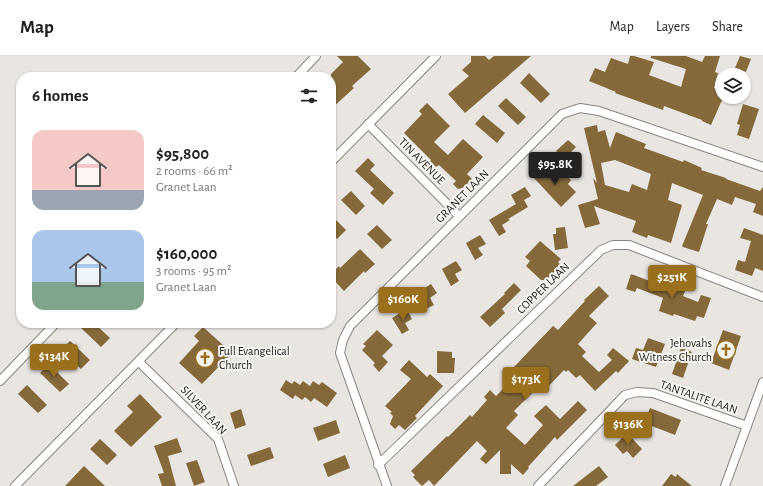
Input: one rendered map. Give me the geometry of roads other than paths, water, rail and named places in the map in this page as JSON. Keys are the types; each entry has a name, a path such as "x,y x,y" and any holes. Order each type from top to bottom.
{"street":[{"path":"301,72 316,56"},
{"path":"336,157 436,56"},
{"name":"GRANET LAAN","path":"387,486 378,465 340,353 343,340 350,326 562,114 580,108 599,111 763,167"},
{"name":"TIN AVENUE","path":"368,124 459,216"},
{"name":"COPPER LAAN","path":"378,465 601,250 613,245 629,245 763,297"},
{"path":"0,381 51,328"},
{"path":"15,486 171,328"},
{"name":"SILVER LAAN","path":"139,362 218,439 234,486"},
{"path":"725,486 763,382"},
{"name":"TANTALITE LAAN","path":"538,486 625,395 638,392 653,393 747,426"}],"place":[{"name":"Jehovahs Witness Church","path":"726,350"},
{"name":"Full Evangelical Church","path":"205,358"}]}
